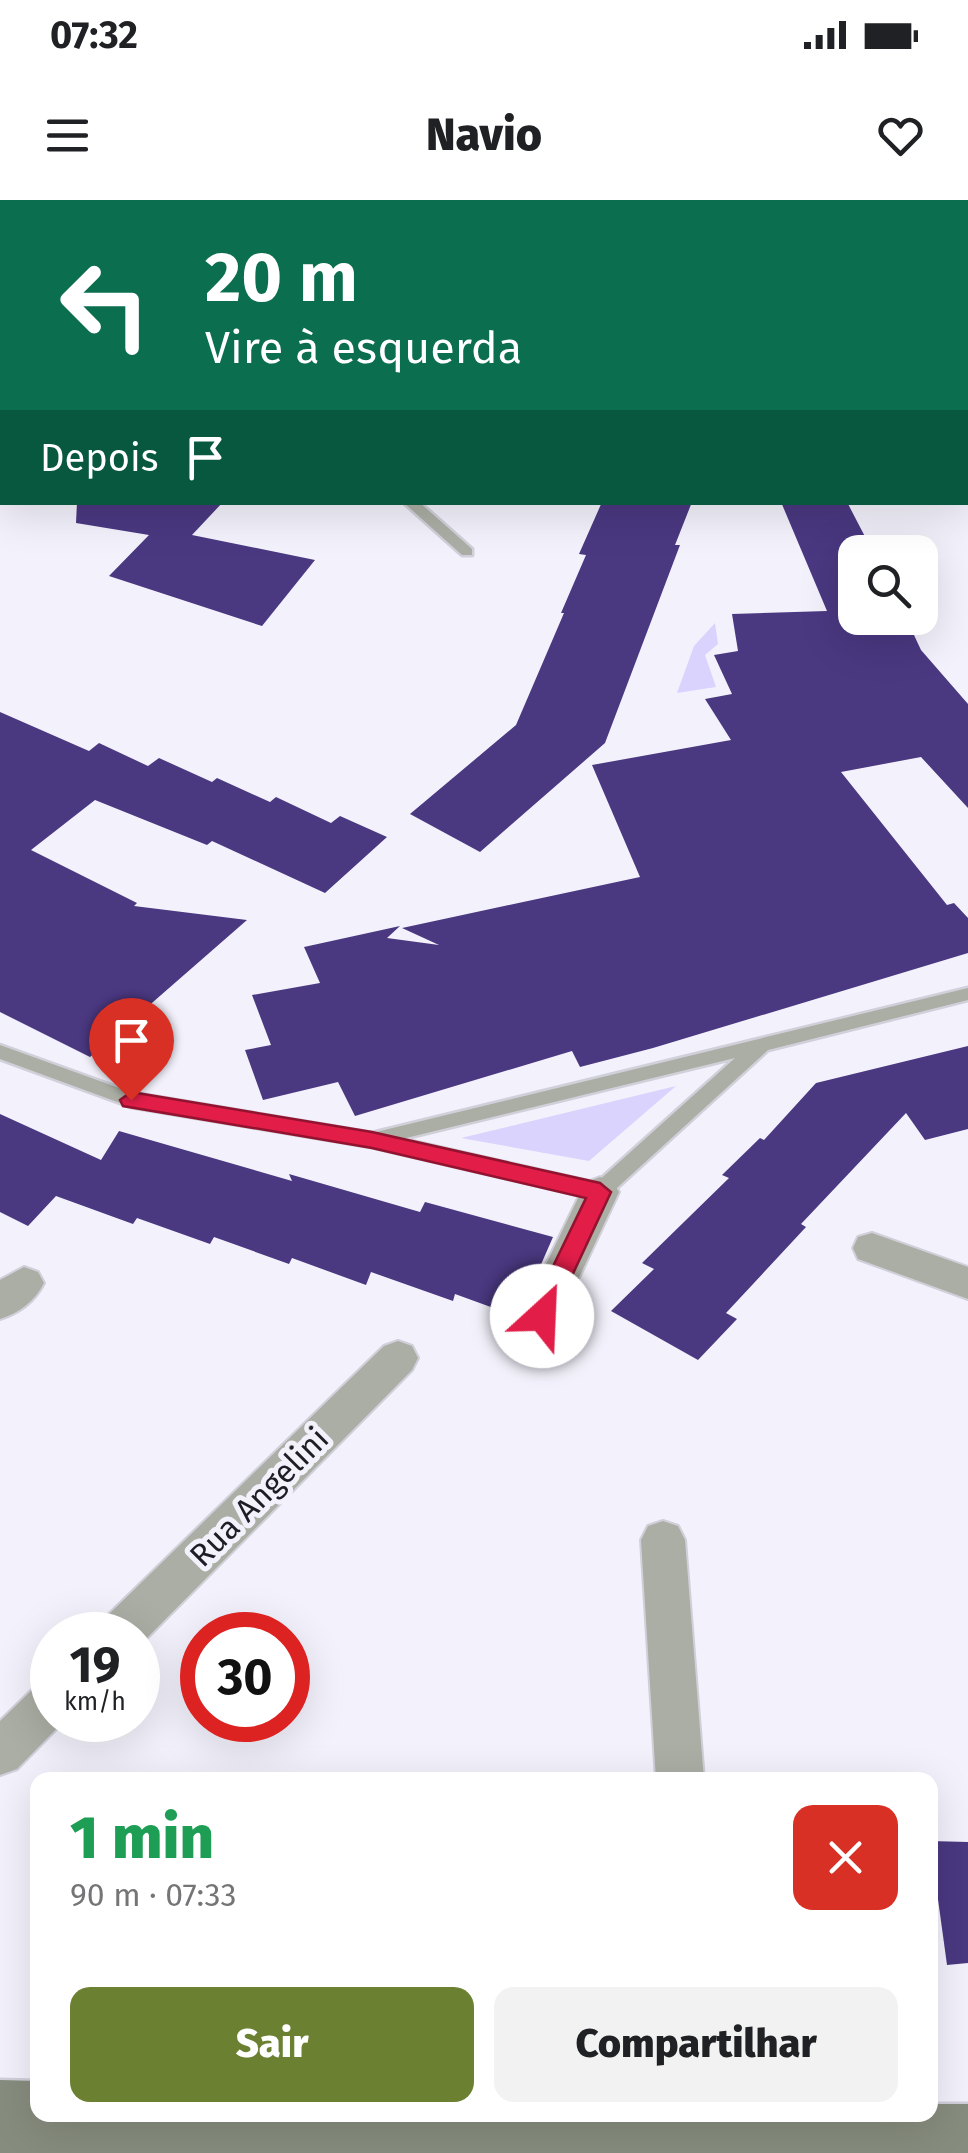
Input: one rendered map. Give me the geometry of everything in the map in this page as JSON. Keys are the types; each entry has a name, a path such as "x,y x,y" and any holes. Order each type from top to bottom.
{"main road":[{"path":"0,2118 30,2119"},
{"path":"148,2122 968,2142"}],"street":[{"path":"542,1316 600,1192"},
{"path":"872,1248 968,1283"},
{"name":"Rua Angelini","path":"143,1612 398,1358"},
{"path":"663,1540 679,1772"},
{"path":"0,1754 30,1723"}],"lane":[{"path":"413,505 468,552"},
{"path":"372,1140 968,994"},
{"path":"0,1052 131,1100 372,1140 600,1192 761,1045"}],"shaded area":[{"path":"715,623 718,644 705,655 716,687 677,693 694,646"},
{"path":"676,1086 589,1161 461,1138"}],"building":[{"path":"77,505 220,505 192,535 315,560 262,626 109,576 149,535 76,523"},
{"path":"601,505 691,505 675,545 680,545 605,743 480,852 410,814 516,725 586,555 579,554"},
{"path":"782,505 849,505 864,535 838,535 838,635 914,635 921,650 968,704 968,808 921,757 841,772 947,905 954,903 968,918 968,953 653,1048 580,1067 572,1051 355,1116 338,1082 263,1100 245,1050 271,1045 252,995 320,983 304,947 400,926 387,938 439,945 402,928 640,877 592,765 731,740 705,699 732,694 714,655 738,651 732,614 827,611"},
{"path":"0,712 89,751 99,743 148,766 159,758 212,782 217,778 270,802 276,797 331,823 340,816 387,837 325,893 212,841 207,845 95,800 31,850 137,903 134,906 247,920 90,1057 0,1012"},
{"path":"968,1046 968,1129 925,1140 906,1113 801,1224 806,1227 726,1313 737,1319 698,1360 611,1311 654,1269 642,1263 729,1178 722,1175 760,1138 764,1140 816,1083"},
{"path":"0,1114 101,1160 119,1131 292,1181 289,1174 420,1212 425,1202 553,1237 518,1317 455,1294 453,1301 371,1272 366,1285 292,1258 289,1264 214,1237 210,1244 137,1218 133,1224 56,1196 28,1226 0,1212"},
{"path":"938,1841 968,1842 968,1963 947,1965 938,1899"}],"route":[{"path":"131,1100 372,1140 600,1192 542,1316"}]}
